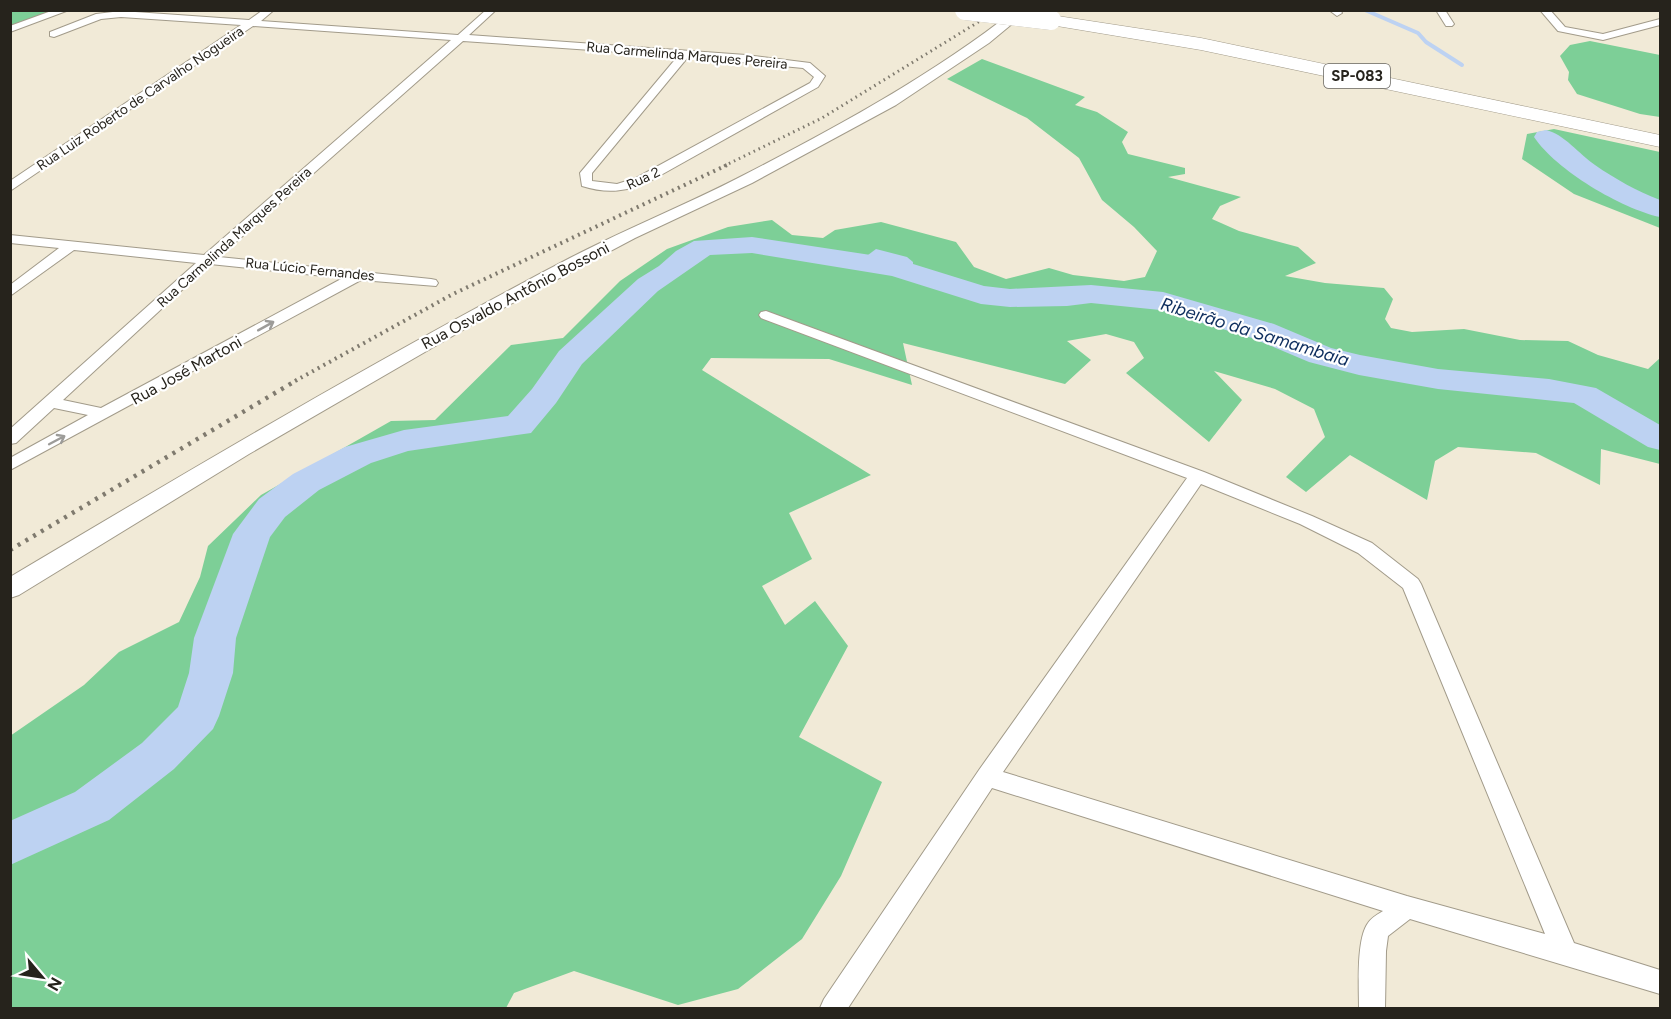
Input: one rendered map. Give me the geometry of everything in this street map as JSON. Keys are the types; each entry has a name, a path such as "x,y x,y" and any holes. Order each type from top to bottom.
{"highway":[{"name":"SP-083","path":"965,10 1059,15 1224,37 1660,127"},
{"name":"SP-083","path":"1059,15 1660,141"}],"street":[{"path":"10,29 65,10"},
{"name":"Rua Luiz Roberto de Carvalho Nogueira","path":"10,187 270,10"},
{"name":"Rua Carmelinda Marques Pereira","path":"10,439 209,258 492,10"},
{"name":"Rua Osvaldo Antônio Bossoni","path":"10,589 241,448 468,319 629,234 746,180 891,102 985,40 1023,10"},
{"path":"1440,10 1449,24"},
{"path":"1544,10 1557,26 1567,32 1603,37 1660,22"},
{"name":"Rua Carmelinda Marques Pereira","path":"54,34 91,18 107,15 459,37 806,65"},
{"name":"Rua 2","path":"685,54 592,164 586,173 586,183 612,189 638,183 814,85 820,76 806,65"},
{"name":"Rua Lúcio Fernandes","path":"10,239 431,283"},
{"path":"10,292 72,245"},
{"name":"Rua José Martoni","path":"10,465 361,274"},
{"path":"766,315 1198,476 1306,520 1365,548 1411,584 1565,952"},
{"path":"51,402 104,414"},
{"path":"833,1008 987,777 1198,476"},
{"path":"987,777 1407,907 1660,982"},
{"path":"1372,1008 1373,951 1377,930 1407,907"}],"green space":[{"path":"11,10 55,11 11,25"},
{"path":"1590,41 1660,55 1660,117 1640,114 1577,94 1568,80 1569,72 1560,56 1570,45"},
{"path":"982,59 1085,97 1075,105 1097,112 1128,132 1122,142 1128,154 1185,168 1185,174 1168,177 1241,197 1220,206 1212,219 1239,231 1298,247 1316,263 1285,276 1325,283 1384,288 1393,299 1385,319 1391,328 1412,332 1464,329 1520,340 1568,341 1598,355 1648,369 1660,358 1660,464 1601,449 1600,485 1536,453 1458,447 1435,461 1427,500 1350,455 1306,492 1286,477 1325,437 1314,409 1275,389 1214,371 1242,400 1209,442 1126,373 1144,358 1134,342 1106,334 1067,341 1091,360 1065,384 903,343 912,385 829,359 711,358 702,370 871,475 789,513 812,559 762,586 785,625 815,601 848,646 799,737 882,782 841,876 802,939 738,989 678,1005 574,971 514,993 506,1008 11,1008 10,736 84,685 119,652 179,622 200,577 208,546 261,495 391,421 435,420 511,345 563,338 620,281 667,249 728,227 772,220 792,235 823,238 835,230 881,222 956,242 974,267 1006,279 1049,268 1073,275 1124,281 1145,277 1157,251 1134,227 1102,200 1079,158 1027,118 947,79"},
{"path":"1554,129 1660,152 1660,228 1574,194 1522,159 1527,134"}],"water":[{"path":"876,249 907,257 913,262 913,268 868,255"}],"waterway":[{"path":"1365,10 1418,33 1426,42 1462,65"},
{"name":"Ribeirão da Samambaia","path":"1546,137 1599,179 1629,196 1660,209"},
{"name":"Ribeirão da Samambaia","path":"10,844 92,806 158,756 197,716 211,673 215,638 252,534 272,508 306,482 358,455 404,441 519,425 544,396 570,358 608,320 648,285 669,272 686,257 704,247 752,245 897,268 981,295 1010,298 1067,297 1091,294 1163,301 1263,331 1320,355 1359,365 1438,379 1549,389 1584,395 1660,439"}],"railway":[{"path":"724,166 822,118 980,21 993,10"},
{"path":"295,381 453,294 727,165"},
{"path":"10,550 297,380"}]}
